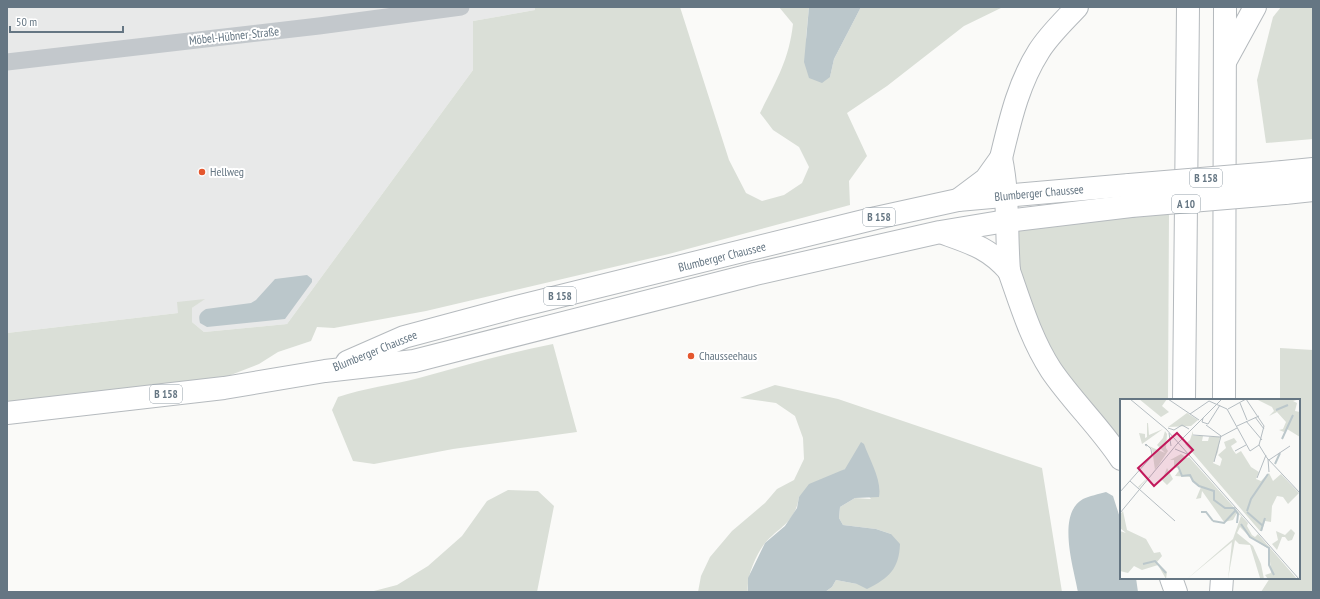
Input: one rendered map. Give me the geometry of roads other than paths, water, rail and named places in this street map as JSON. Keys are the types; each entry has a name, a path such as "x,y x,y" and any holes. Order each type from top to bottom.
{"main road":[{"path":"958,200 986,179 1001,158 1015,102 1026,75 1040,50 1077,7"},
{"name":"A 10","path":"1184,399 1188,7"},
{"path":"1224,399 1225,7"},
{"path":"1225,63 1255,7"},
{"path":"1001,158 1007,196 1006,221 1009,271 1029,329 1051,369 1109,441 1120,458"},
{"name":"B 158","path":"1130,196 1284,182 1313,169"},
{"name":"B 158","path":"1284,182 1313,190"},
{"name":"Blumberger Chaussee","path":"325,371 404,338 512,308 876,218 958,200 1007,196 1130,196"},
{"name":"Blumberger Chaussee","path":"7,413 224,388 325,371 414,361 744,276 940,232 1006,221 1130,196"},
{"path":"940,232 987,250 998,258 1009,271"},
{"path":"1171,579 1176,592"},
{"path":"1181,592 1182,579"},
{"path":"1221,592 1222,579"}],"street":[{"name":"Möbel-Hübner-Straße","path":"7,62 319,26 461,7"}],"place":[{"name":"Hellweg","path":"202,172"},
{"name":"Chausseehaus","path":"691,356"}]}
